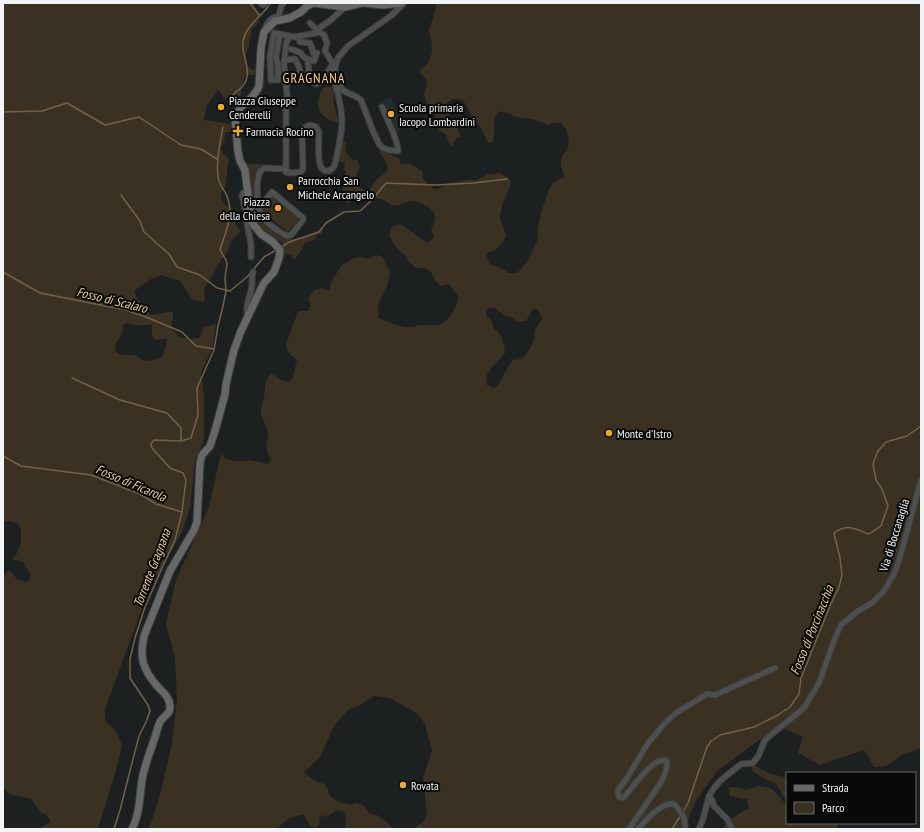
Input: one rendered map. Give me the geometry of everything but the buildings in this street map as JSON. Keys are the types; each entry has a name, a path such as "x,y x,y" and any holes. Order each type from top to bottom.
{"main road":[{"path":"132,829 138,811 143,774 160,721 168,713 170,708 169,701 165,694 149,676 146,669 141,654 142,641 170,571 194,530 197,522 200,462 202,455 210,446 215,431 225,394 234,350 241,331 261,289 264,283 274,272 279,258 279,248 256,229 251,219 245,170 240,161 238,152 236,119 240,108 253,96 259,86 262,39 264,32 275,21 290,18 313,3 348,5 364,3 383,6 401,3"}],"street":[{"path":"261,3 263,5 267,3"},
{"path":"264,32 266,25 272,18 278,17 283,3"},
{"path":"289,36 286,44 284,65 287,94 286,172 300,172 303,169 302,130 308,126 314,126 319,129 319,160 321,168 331,171 334,167 342,119 338,91 332,73 338,58 348,46 392,15 404,3"},
{"path":"278,80 271,80 270,57 274,33 295,37 316,33 323,25 348,5"},
{"path":"310,23 317,31 324,35 327,43 325,51 335,66 341,88 347,93 358,97 361,100 379,144 383,148 398,151 397,143 382,108"},
{"path":"299,36 300,42 294,50 301,53 302,57 308,60 314,60 317,53 313,53 312,43 300,42"},
{"path":"285,60 295,59 299,67 302,80"},
{"path":"308,60 310,80"},
{"path":"286,82 310,80 316,84 322,81 335,66"},
{"path":"258,209 272,192 303,219 291,235 287,236 265,221 258,209 257,189 261,172 265,168 286,168"},
{"path":"249,206 247,206 243,193 242,196 251,244 250,257"},
{"path":"248,316 247,309 249,293 252,286 253,272"},
{"name":"Via di Boccanaglia","path":"699,829 709,796 714,788 720,781 741,764 753,763 759,755 767,738 804,708 818,683 841,625 858,611 872,603 888,586 899,561 921,480"},
{"path":"629,829 662,781 667,767 667,762 665,760 660,760 644,773 624,797 619,797 618,790 648,744 665,723 676,713 707,694 715,695 775,668"},
{"path":"709,796 714,806 727,819 732,829"},
{"path":"638,829 654,812 670,803 674,804 683,815 685,820 685,829"}],"shaded area":[{"path":"391,97 401,123 394,141 378,106 381,101"}],"green space":[{"path":"3,3 253,3 260,19 255,27 252,28 245,60 249,67 255,70 255,73 253,75 246,75 243,81 242,93 236,103 228,98 225,99 218,90 207,105 204,120 233,124 233,132 225,132 224,141 221,148 223,154 228,157 229,160 226,184 221,198 225,205 233,209 236,224 241,231 230,242 226,254 206,285 204,289 204,301 200,302 192,299 180,281 161,275 151,279 134,291 137,298 151,315 173,312 171,328 179,337 191,339 199,338 204,327 216,323 213,346 201,373 204,396 204,439 195,460 190,508 182,532 148,592 105,709 105,721 115,730 122,745 98,829 38,829 49,823 50,821 46,814 41,813 31,799 9,794 3,788 3,577 7,571 10,571 17,579 27,582 31,576 23,562 12,559 18,552 21,541 19,524 7,521 3,522","holes":["128,323 136,326 152,324 152,333 156,340 167,338 162,357 146,361 134,355 120,354 115,350 124,324"]},
{"path":"436,3 921,3 921,748 904,754 886,766 874,767 864,750 820,765 798,753 803,737 785,729 762,738 717,771 696,801 684,829 413,829 424,821 427,813 423,778 432,751 425,724 418,714 390,698 374,696 362,704 348,710 334,726 320,757 304,772 318,782 324,784 328,789 329,795 334,799 351,805 356,803 362,804 370,814 377,815 388,823 392,829 345,829 346,822 343,811 337,810 327,817 322,815 319,818 320,824 316,828 310,826 304,815 290,818 278,828 279,829 149,829 159,798 172,744 177,700 175,658 166,624 176,580 209,507 221,453 227,459 234,461 250,460 267,464 270,462 266,449 268,432 261,414 261,409 270,374 281,380 289,382 292,379 297,360 288,351 286,344 297,314 300,311 308,311 311,305 308,299 314,290 323,288 330,290 331,282 342,265 354,258 361,257 369,259 376,255 383,257 390,271 387,286 379,302 379,318 406,327 438,325 449,318 459,297 449,284 441,286 435,280 431,272 424,268 416,268 409,262 405,255 398,250 389,236 391,228 399,224 428,243 434,237 431,229 435,221 435,215 432,210 415,201 409,201 394,206 381,199 366,201 354,197 347,204 343,184 340,182 346,172 344,169 345,163 337,161 341,142 346,142 345,151 349,157 357,160 360,167 357,173 356,183 359,187 366,191 369,191 375,181 387,171 386,161 379,149 399,158 401,165 409,163 422,171 423,179 434,189 438,189 450,183 477,180 488,174 500,173 507,177 511,184 502,205 500,217 506,236 502,243 494,251 486,254 491,265 499,267 509,273 518,272 527,262 537,241 541,213 549,189 553,183 564,177 561,159 568,147 569,141 565,128 561,123 552,123 548,125 535,120 515,117 505,112 500,112 495,118 494,137 492,143 488,143 481,128 465,103 462,100 453,99 447,103 447,108 450,117 458,128 460,136 456,138 452,146 446,135 439,130 434,112 426,101 424,93 427,86 426,79 420,73 420,70 429,62 432,52 429,31","holes":["489,308 494,308 504,315 519,322 526,321 533,309 538,309 542,319 535,330 534,340 530,349 522,359 513,360 498,385 494,388 487,385 487,375 505,353 500,334 494,329 492,321 486,315 486,310"]},
{"path":"325,87 332,87 335,89 334,102 338,123 325,117 318,107 320,93"},
{"path":"245,163 268,165 259,168 256,177 258,216 266,226 279,236 287,239 302,237 322,229 323,233 317,235 313,240 305,243 295,259 288,254 281,262 283,243 263,230 256,223"},
{"path":"273,194 300,217 288,232 260,210"},
{"path":"748,762 769,773 786,778 786,800 776,784 753,771"},
{"path":"759,786 771,788 786,805 786,824 836,824 840,829 721,829 745,810 749,809 747,799 730,796 728,787 736,787 746,790"}],"waterway":[{"path":"250,3 260,16"},
{"name":"Torrente Gragnana","path":"233,95 243,86 246,79 247,68 243,41 247,30 271,3"},
{"path":"3,112 42,111 67,103 105,125 139,117 181,145 201,149 217,159"},
{"name":"Torrente Gragnana","path":"114,829 139,736 150,711 148,705 130,678 130,659 145,607 175,540 182,512 186,480 183,473 170,468 152,448 151,444 154,440 181,441 191,438 198,415 197,388 214,350 226,291 225,278 227,264 220,250 228,225 230,206 227,196 221,186 218,171 223,127"},
{"path":"281,247 289,242 319,232 326,223 344,212 360,211 370,202 386,183 435,185 474,183 507,179"},
{"path":"121,195 140,221 144,232 169,254 177,267 200,275 217,288 230,291 247,277 264,257 276,250"},
{"name":"Fosso di Scalaro","path":"3,272 40,293 126,310 182,332 196,346 214,349"},
{"path":"72,378 120,400 167,413 181,428 181,440"},
{"name":"Fosso di Porcinacchia","path":"683,812 688,803 707,747 711,741 720,735 754,727 778,715 790,707 799,694 801,678 839,587 842,575 840,558 834,533 843,528 851,528 869,534 881,526 888,506 882,489 876,480 873,464 878,451 886,442 907,436 921,426"},
{"name":"Fosso di Ficarola","path":"3,456 21,466 91,475 140,494 156,504 182,512"},
{"name":"Fosso di Porcinacchia","path":"672,829 681,815"}],"place":[{"name":"Piazza Giuseppe Cenderelli","path":"221,107"},
{"name":"Scuola primaria Iacopo Lombardini","path":"391,114"},
{"name":"Farmacia Rocino","path":"238,131"},
{"name":"Parrocchia San Michele Arcangelo","path":"290,187"},
{"name":"Piazza della Chiesa","path":"278,208"},
{"name":"Monte d'Istro","path":"609,433"},
{"name":"Rovata","path":"403,785"}],"district":[{"name":"GRAGNANA","path":"314,78"}]}
